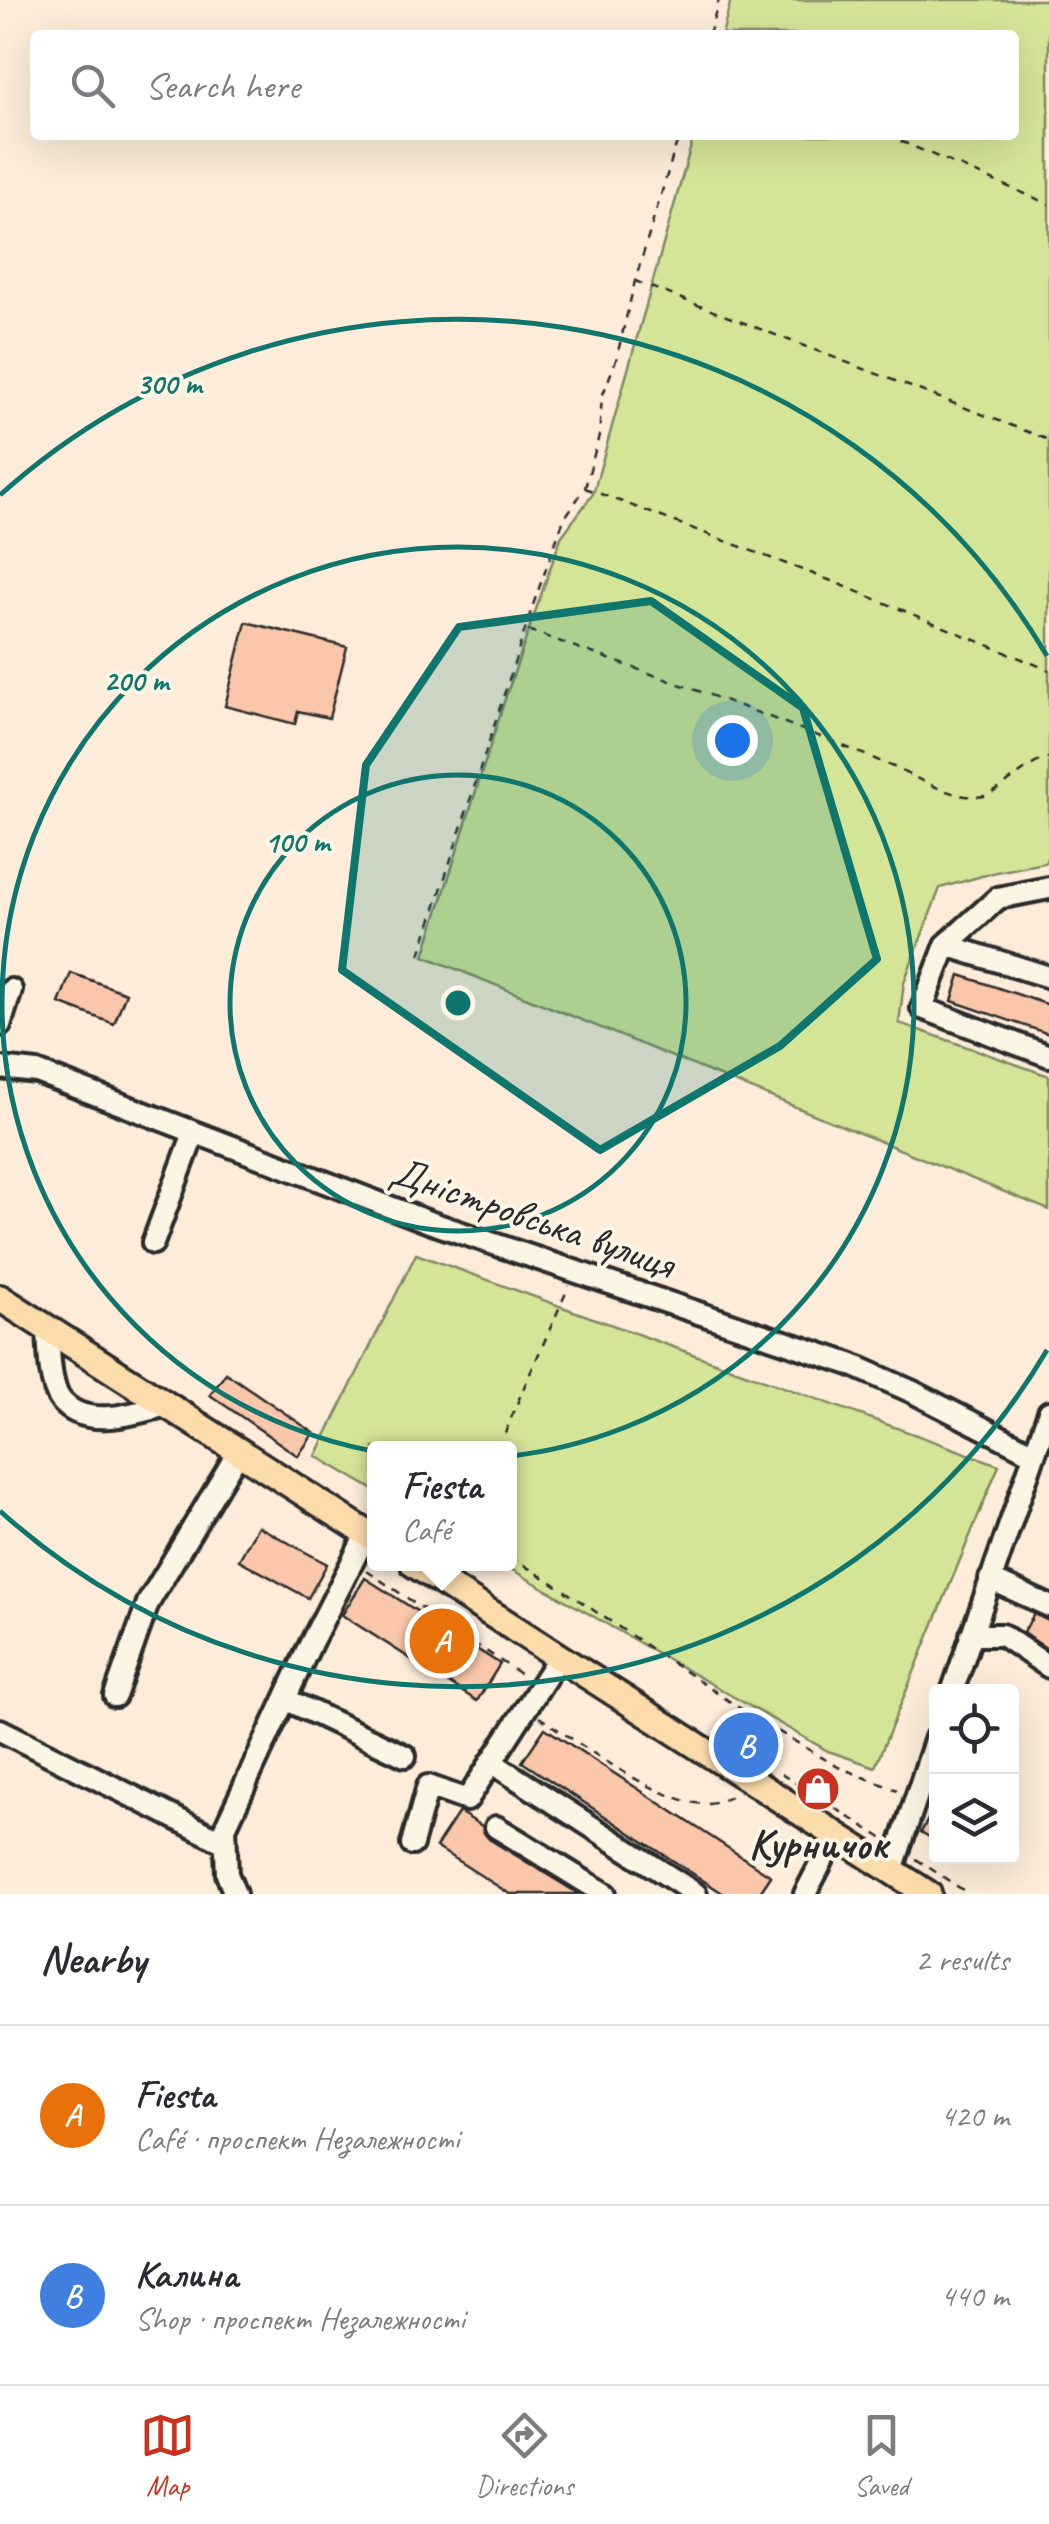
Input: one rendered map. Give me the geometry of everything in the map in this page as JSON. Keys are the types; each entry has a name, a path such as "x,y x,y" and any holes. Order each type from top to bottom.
{"main road":[{"path":"0,1298 367,1533"},
{"path":"425,1571 928,1894"}],"street":[{"path":"1049,888 998,898 946,945 922,1008 1049,1056"},
{"path":"946,945 1049,977"},
{"path":"0,1025 11,990"},
{"name":"Дністровська вулиця","path":"0,1068 38,1072 430,1222 850,1364 1034,1454"},
{"path":"153,1243 194,1133"},
{"path":"48,1328 51,1370 59,1398 76,1412 97,1417 166,1405"},
{"path":"955,1684 1049,1412"},
{"path":"115,1696 148,1603 239,1451"},
{"path":"235,1894 226,1874 225,1828 285,1699 353,1562 367,1542"},
{"path":"990,1579 1049,1606"},
{"path":"971,1634 1002,1635 1049,1667"},
{"path":"412,1844 428,1786 466,1800 560,1657"},
{"path":"285,1699 404,1756"},
{"path":"0,1730 226,1844"},
{"path":"892,1870 929,1759"},
{"path":"491,1762 696,1894"},
{"path":"496,1827 605,1894"},
{"path":"805,1894 836,1834"}],"path":[{"path":"710,30 719,0"},
{"path":"420,955 525,629 564,519 585,488 599,436 602,396 616,360 677,140"},
{"path":"898,140 1049,204"},
{"path":"635,281 1049,440"},
{"path":"585,488 828,580 1049,670"},
{"path":"525,629 839,744 959,796 986,796 1049,758"},
{"path":"503,1441 576,1271"},
{"path":"517,1560 744,1711 838,1767 916,1798"},
{"path":"353,1562 540,1688"},
{"path":"526,1708 656,1791 712,1804 738,1794"}],"highlighted area":[{"path":"651,601 803,708 877,959 780,1046 600,1150 342,970 366,765 459,627"}],"green space":[{"path":"731,0 1049,0 1049,854 1045,863 940,888 904,982 899,1023 1049,1076 1049,1210 424,956 561,537 593,494 693,140 1019,140 1019,30 723,30"},
{"path":"416,1254 999,1465 875,1767 828,1751 514,1571 517,1441 367,1441 367,1486 316,1456"}],"building":[{"path":"246,622 347,647 329,718 298,711 295,724 225,706"},
{"path":"71,973 126,993 114,1024 59,1003"},
{"path":"960,975 1049,1005 1049,1034 952,1001"},
{"path":"226,1373 314,1433 298,1456 210,1395"},
{"path":"258,1526 327,1564 308,1598 239,1560"},
{"path":"365,1578 500,1664 477,1701 342,1615"},
{"path":"1034,1614 1049,1621 1049,1650 1023,1633"},
{"path":"545,1728 771,1876 759,1894 724,1894 522,1762"},
{"path":"459,1812 482,1826 489,1839 579,1894 510,1894 436,1847"},
{"path":"929,1818 929,1837 921,1832"}],"place":[{"name":"Fiesta","path":"442,1641"},
{"name":"Калина","path":"746,1745"},
{"name":"Курничок","path":"818,1789"}]}
